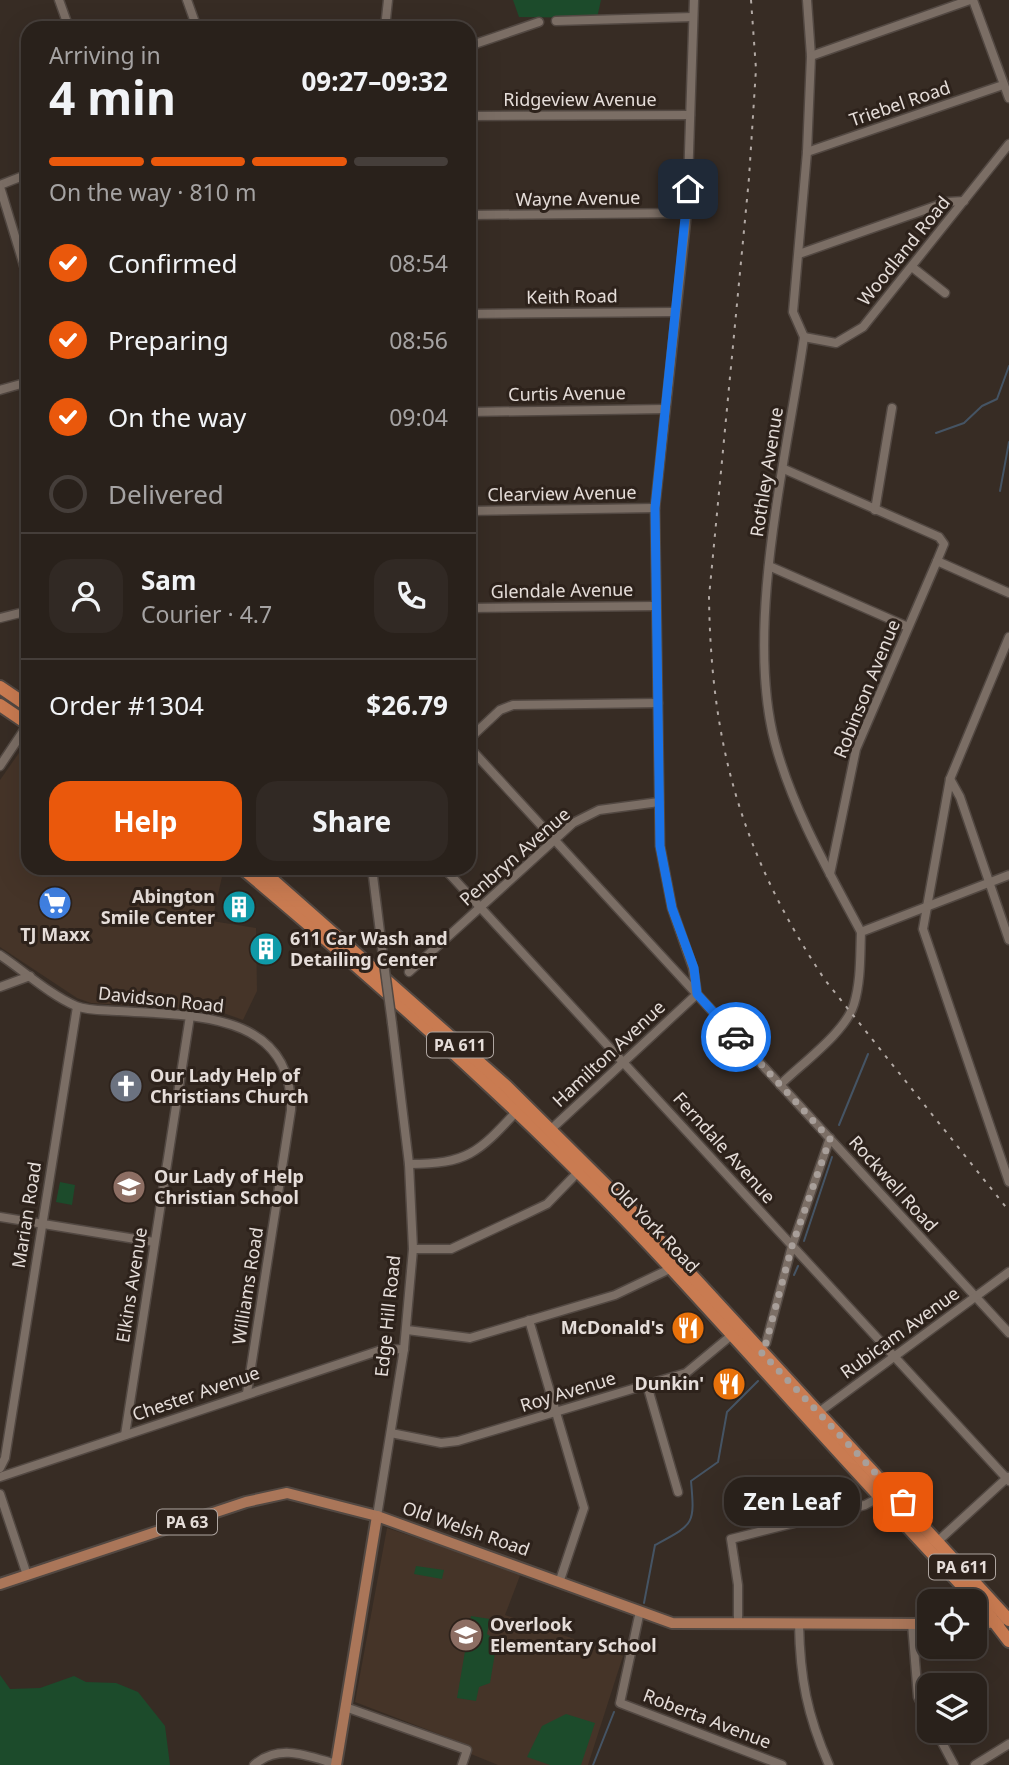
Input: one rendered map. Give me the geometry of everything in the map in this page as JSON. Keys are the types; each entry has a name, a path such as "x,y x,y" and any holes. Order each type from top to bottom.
{"highway":[{"path":"0,687 21,701"},
{"path":"0,705 21,719"},
{"name":"Old York Road","path":"250,875 516,1112 546,1133"},
{"name":"Old York Road","path":"267,875 432,1019 546,1133 676,1266 1005,1621"},
{"name":"Old York Road","path":"736,1332 760,1351 814,1416"},
{"name":"Old York Road","path":"886,1494 938,1541 1005,1621 1009,1642"}],"main road":[{"name":"Old Welsh Road","path":"0,1584 279,1493 296,1494 377,1516 560,1580 672,1623 917,1624"},
{"name":"Edge Hill Road","path":"336,1765 348,1708 377,1516"},
{"path":"987,1623 1005,1621"}],"street":[{"path":"59,0 66,21"},
{"path":"386,21 388,0"},
{"path":"694,0 687,213 674,312 655,508 659,802 664,871 672,908 694,968 697,994"},
{"name":"Rothley Avenue","path":"807,0 811,56 807,152 793,312 804,337 769,566 765,653 768,708 775,744 793,794 830,874 861,932"},
{"path":"811,56 972,0 1009,98"},
{"path":"189,1 195,21"},
{"path":"556,21 693,17"},
{"path":"476,44 539,22"},
{"name":"Triebel Road","path":"807,152 1003,85"},
{"name":"Ridgeview Avenue","path":"476,116 691,115"},
{"name":"Woodland Road","path":"804,337 836,343 863,327 1009,144"},
{"path":"21,177 0,186 21,256"},
{"path":"799,254 947,202 964,201"},
{"name":"Wayne Avenue","path":"476,215 687,213"},
{"path":"912,267 945,293"},
{"name":"Keith Road","path":"476,314 674,312"},
{"path":"0,390 21,384"},
{"path":"875,510 892,408"},
{"name":"Curtis Avenue","path":"476,412 665,409"},
{"path":"784,469 943,540 937,561 1009,593"},
{"name":"Clearview Avenue","path":"476,511 655,508"},
{"name":"Robinson Avenue","path":"830,874 856,749 937,561"},
{"path":"769,566 908,627"},
{"name":"Glendale Avenue","path":"476,608 656,606"},
{"path":"0,618 21,613"},
{"path":"1008,642 950,779 923,936 1009,1182"},
{"path":"476,732 500,710 513,705 658,703"},
{"path":"0,766 21,734"},
{"name":"Rockwell Road","path":"476,755 1009,1333"},
{"path":"950,779 960,797 1009,940"},
{"name":"Penbryn Avenue","path":"409,972 573,823 599,810 659,802"},
{"name":"Edge Hill Road","path":"373,875 409,1164 413,1249 407,1330 377,1516"},
{"name":"Ferndale Avenue","path":"450,875 1008,1478"},
{"path":"779,1085 844,1024 853,1008 858,982 861,932 1009,875"},
{"name":"Davidson Road","path":"0,955 77,1007 190,1016 229,1022 257,1036 278,1060 291,1101"},
{"path":"0,987 30,976"},
{"name":"Hamilton Avenue","path":"546,1133 697,994"},
{"name":"Marian Road","path":"0,1468 5,1458 77,1007"},
{"name":"Elkins Avenue","path":"125,1435 190,1016"},
{"name":"Williams Road","path":"247,1393 291,1101"},
{"path":"409,1164 454,1162 469,1155 489,1141 516,1112"},
{"path":"760,1351 766,1343 792,1246 830,1139"},
{"path":"413,1249 451,1249 547,1204 581,1169"},
{"path":"0,1217 154,1242"},
{"path":"407,1330 462,1339 615,1295 676,1266"},
{"name":"Rubicam Avenue","path":"814,1416 1009,1272"},
{"path":"529,1320 584,1508 560,1580"},
{"name":"Roy Avenue","path":"391,1433 449,1443 556,1413 691,1370 736,1332"},
{"name":"Chester Avenue","path":"0,1477 381,1350 404,1349"},
{"path":"646,1385 678,1492"},
{"path":"938,1541 1008,1478"},
{"path":"0,1494 27,1575"},
{"path":"738,1623 738,1586 731,1539 865,1505 886,1494"},
{"name":"Roberta Avenue","path":"640,1611 620,1703 782,1765"},
{"path":"799,1624 804,1698 815,1735 829,1765"},
{"path":"912,1624 917,1685"},
{"path":"348,1708 467,1750 462,1765"},
{"path":"942,1743 954,1765"},
{"path":"975,1765 1009,1744"},
{"path":"254,1765 277,1752 296,1752 336,1765"}],"shaded area":[{"path":"21,750 21,875 222,875 212,921 256,928 257,991 243,1020 218,1011 91,1003 77,998 0,947 0,780"},
{"name":"Overlook Elementary School","path":"387,1528 521,1573 505,1615 623,1656 588,1765 498,1765 471,1754 470,1746 355,1702"}],"green space":[{"path":"513,0 601,0 597,18 519,17"},
{"path":"60,1182 75,1185 72,1205 56,1202"},
{"path":"416,1566 444,1570 442,1579 414,1574"},
{"path":"471,1616 490,1619 487,1634 497,1641 490,1683 479,1687 476,1701 457,1698"},
{"path":"0,1675 10,1689 40,1688 74,1676 86,1682 116,1683 138,1692 165,1726 170,1765 0,1765"},
{"path":"566,1714 595,1723 581,1765 550,1765 527,1757 542,1726"}],"waterway":[{"path":"936,433 964,423 982,406 997,399 1009,366"},
{"path":"1000,491 1009,442"},
{"path":"839,1125 868,1054"},
{"path":"804,1241 832,1157"},
{"path":"794,1275 798,1266"},
{"path":"644,1603 655,1545 678,1532 689,1522 693,1507 691,1481 718,1462 727,1412 758,1381"},
{"path":"593,1765 614,1712"}],"railway":[{"path":"751,0 756,69 749,178 709,597 716,702 725,751 752,843 796,934 825,980 1009,1211"}],"way so far":[{"path":"736,1037 830,1139 792,1246 766,1343 760,1351 903,1502"}],"place":[{"name":"TJ Maxx","path":"55,903"},
{"name":"Abington Smile Center","path":"239,907"},
{"name":"611 Car Wash and Detailing Center","path":"266,949"},
{"name":"Our Lady Help of Christians Church","path":"126,1086"},
{"name":"Our Lady of Help Christian School","path":"129,1187"},
{"name":"McDonald's","path":"688,1328"},
{"name":"Dunkin'","path":"729,1384"},
{"name":"Zen Leaf","path":"903,1502"},
{"name":"Overlook Elementary School","path":"466,1635"}],"route":[{"path":"688,189 655,508 660,846 672,908 694,968 697,994 736,1037"}]}
